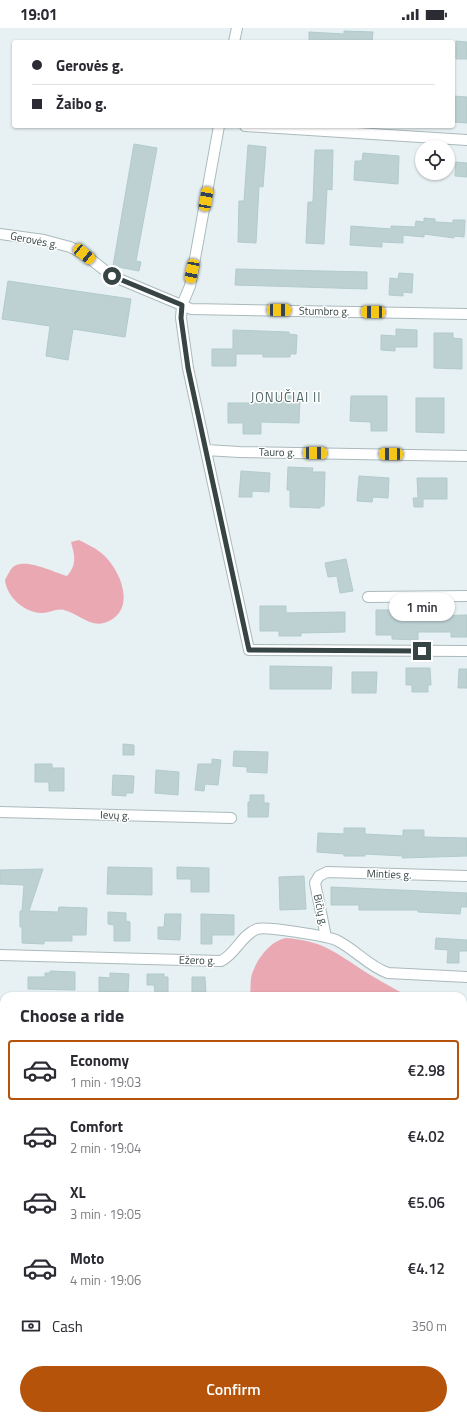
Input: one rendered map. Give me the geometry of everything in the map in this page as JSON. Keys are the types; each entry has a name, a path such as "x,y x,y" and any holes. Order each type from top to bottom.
{"street":[{"path":"234,40 237,28"},
{"path":"219,128 190,286 182,305 181,318 188,368 249,650 467,651"},
{"path":"277,128 467,140"},
{"name":"Gerovės g.","path":"0,234 44,240 70,247 84,254 112,276 182,305"},
{"name":"Stumbro g.","path":"182,305 191,309 467,314"},
{"name":"Tauro g.","path":"206,450 238,452 467,456"},
{"path":"368,597 467,596"},
{"name":"Ievų g.","path":"0,812 231,818"},
{"name":"Minties g.","path":"315,883 320,876 327,872 467,876"},
{"name":"Bičių g.","path":"315,883 326,937"},
{"name":"Ežero g.","path":"0,955 220,961 229,958 248,935 258,929 326,937 336,941 378,969 388,973 467,977"}],"shaded area":[{"path":"79,540 100,552 113,566 122,586 124,596 118,615 109,621 97,624 64,610 43,613 34,612 22,606 12,597 6,586 5,580 13,567 18,564 32,565 67,576 74,564 71,542"},
{"path":"286,938 312,942 323,946 400,992 250,992 251,976 257,962 270,947"}],"building":[{"path":"344,31 373,32 372,40 309,40 309,32 344,34"},
{"path":"456,41 467,42 467,59 456,59"},
{"path":"455,96 467,97 467,123 455,122"},
{"path":"134,144 157,148 136,261 141,262 139,271 113,266"},
{"path":"248,145 266,147 263,187 259,186 256,243 238,242 239,201 244,201"},
{"path":"315,150 333,150 332,190 327,189 324,244 306,243 308,202 313,202"},
{"path":"363,153 399,156 398,184 354,180 355,161 362,161"},
{"path":"456,162 467,163 467,177 455,176"},
{"path":"424,218 435,219 435,222 453,223 453,220 465,220 464,237 454,236 454,238 424,234 424,237 403,235 403,243 382,242 382,247 350,245 351,226 391,229 391,226 415,227 416,221 424,222"},
{"path":"236,269 367,272 367,289 235,285"},
{"path":"399,273 413,274 412,293 403,292 403,296 389,295 390,278 398,279"},
{"path":"8,281 131,299 125,337 73,329 68,360 46,356 50,326 2,319"},
{"path":"396,329 417,330 417,347 395,347 395,351 381,350 381,335 396,336"},
{"path":"233,330 289,332 289,334 297,335 296,354 290,354 290,357 263,357 263,354 236,354 236,366 212,366 212,349 233,349"},
{"path":"434,333 453,333 453,338 462,339 462,369 434,368"},
{"path":"277,396 300,396 299,423 261,422 261,434 243,434 243,423 228,423 228,403 276,403"},
{"path":"351,396 387,396 387,431 371,431 371,422 350,421"},
{"path":"416,398 444,398 444,433 416,432"},
{"path":"288,467 313,468 312,472 325,472 324,506 321,506 320,508 290,507 290,490 287,490"},
{"path":"241,471 270,473 269,492 252,491 252,497 239,497"},
{"path":"359,476 389,478 388,498 373,497 372,502 357,501"},
{"path":"417,478 447,478 447,499 423,499 423,507 414,507 413,498 418,498"},
{"path":"346,559 353,591 340,593 337,576 328,577 325,563"},
{"path":"260,606 286,606 286,613 345,612 345,632 301,633 301,636 279,636 279,631 260,631"},
{"path":"376,610 405,610 405,617 467,615 467,637 451,637 451,632 418,632 418,640 392,639 392,635 376,635"},
{"path":"270,666 332,667 331,689 270,689"},
{"path":"406,668 430,668 431,685 428,685 428,692 412,692 412,685 406,685"},
{"path":"459,669 467,669 467,688 458,688"},
{"path":"352,672 377,672 376,693 352,693"},
{"path":"123,744 134,745 134,755 123,755"},
{"path":"234,751 268,752 267,773 247,772 247,767 233,766"},
{"path":"212,759 221,760 218,785 205,784 204,791 195,790 198,764 212,764"},
{"path":"35,764 52,764 52,768 64,768 64,791 49,791 49,782 35,782"},
{"path":"156,770 179,772 178,795 155,793"},
{"path":"113,775 134,776 133,793 126,793 126,796 112,795"},
{"path":"250,795 264,795 264,803 269,803 268,817 248,817 248,802 250,802"},
{"path":"344,828 365,828 365,834 403,836 403,830 424,830 424,837 467,838 467,856 402,858 403,856 365,854 365,856 344,856 344,854 317,852 318,833 344,834"},
{"path":"108,867 152,868 152,895 107,894"},
{"path":"177,867 209,868 209,892 191,892 191,879 177,879"},
{"path":"43,869 29,911 58,912 59,907 87,908 86,935 72,935 72,941 44,941 44,944 22,943 20,911 22,911 24,885 0,884 0,870"},
{"path":"304,876 306,909 280,910 279,877"},
{"path":"331,887 467,893 467,907 461,907 460,914 418,912 418,910 359,910 359,905 331,905"},
{"path":"108,912 126,913 126,921 130,922 130,941 114,941 114,925 108,924"},
{"path":"165,914 181,914 180,940 158,939 158,927 164,927"},
{"path":"201,914 234,915 234,935 212,935 212,944 201,944"},
{"path":"436,938 467,940 467,951 459,951 459,963 447,963 448,950 435,949"},
{"path":"50,971 75,972 75,990 28,989 28,977 45,977 45,973 50,973"},
{"path":"110,973 129,974 128,992 99,992 99,977 110,978"},
{"path":"147,974 164,974 164,977 168,977 168,992 155,992 154,985 147,985"},
{"path":"192,977 205,977 206,992 192,992"}],"district":[{"name":"JONUČIAI II","path":"286,397"}],"route":[{"path":"112,276 159,297 182,305 181,318 188,368 249,650 422,651"}]}
